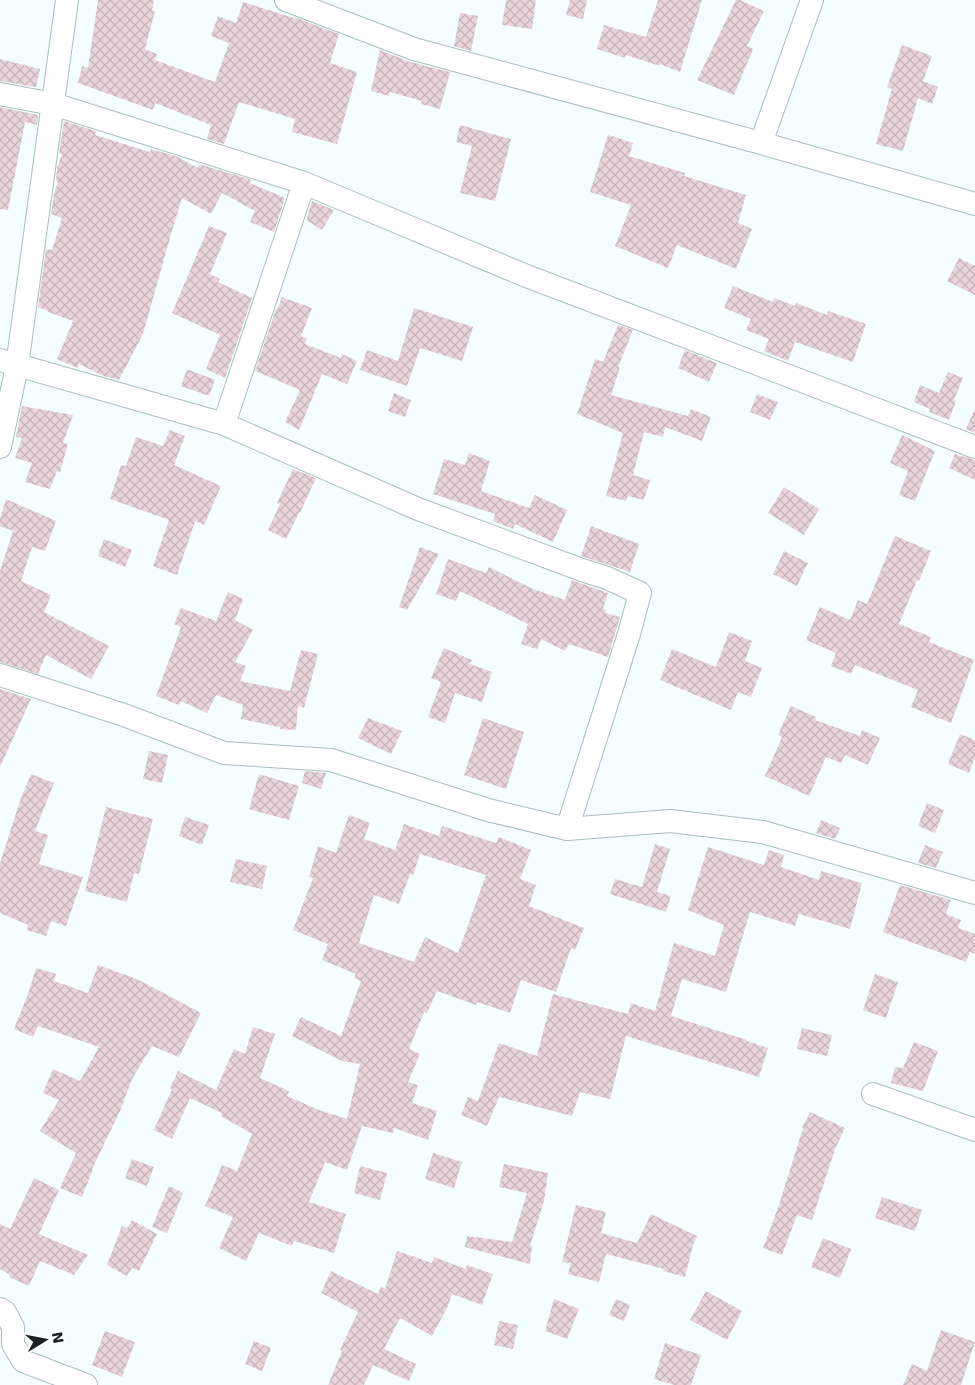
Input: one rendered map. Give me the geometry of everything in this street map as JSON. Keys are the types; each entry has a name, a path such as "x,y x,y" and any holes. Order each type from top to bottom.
{"street":[{"path":"0,447 9,363 53,104 67,0"},
{"path":"286,0 414,49 761,143 975,204"},
{"path":"761,143 812,0"},
{"path":"0,94 53,104 304,184 524,275 975,447"},
{"path":"224,424 304,184"},
{"path":"9,363 224,424 418,509 607,578 640,593 629,634 567,829"},
{"path":"0,675 124,715 224,753 331,760 488,810 567,829 670,821 763,832 975,893"},
{"path":"873,1094 975,1130"},
{"path":"0,1309 5,1312 13,1327 13,1344 22,1360 86,1385"}],"building":[{"path":"98,0 154,0 152,10 155,11 145,49 157,54 155,60 215,82 229,43 211,36 218,16 236,23 243,2 294,17 339,34 330,63 357,72 337,144 292,132 295,119 239,102 224,144 207,139 211,125 155,103 153,110 78,83 82,66 88,68"},
{"path":"506,0 536,0 532,29 502,25"},
{"path":"570,0 587,0 583,19 566,15"},
{"path":"658,0 702,0 680,72 660,64 660,66 626,55 625,58 597,49 604,25 646,37"},
{"path":"736,0 764,11 747,46 753,49 734,95 697,80"},
{"path":"460,13 478,16 471,51 454,46"},
{"path":"902,45 932,56 923,81 938,87 932,104 918,98 903,151 876,144 892,89 887,87"},
{"path":"380,50 410,62 450,72 440,109 421,104 422,101 390,92 389,96 371,91"},
{"path":"0,59 40,69 36,87 0,81"},
{"path":"0,107 38,115 37,125 25,122 8,210 0,209"},
{"path":"64,121 96,131 95,135 150,152 151,149 178,157 198,168 199,164 249,179 250,183 285,198 274,232 250,222 255,211 222,193 211,214 182,198 143,334 119,380 101,375 79,364 77,368 57,359 73,321 38,307 46,249 52,250 62,218 51,214 58,182 56,181 57,168 62,154 59,153"},
{"path":"460,125 511,139 495,201 460,193 472,146 456,142"},
{"path":"608,135 633,143 629,156 685,173 684,176 746,195 738,223 752,229 736,269 677,245 668,268 615,246 631,205 590,192"},
{"path":"312,201 334,210 322,230 306,220"},
{"path":"209,226 227,233 210,274 220,279 218,282 252,298 225,378 206,369 220,335 172,313"},
{"path":"959,258 975,266 975,295 947,281"},
{"path":"733,286 773,302 774,298 795,306 796,303 827,315 828,311 866,324 853,362 795,342 788,361 764,351 769,339 746,330 751,319 724,308"},
{"path":"282,297 312,308 301,336 307,339 305,344 341,358 342,354 357,361 347,384 322,374 299,430 285,422 300,390 255,371 276,309"},
{"path":"414,308 473,327 462,361 420,348 407,386 360,370 367,350 398,361"},
{"path":"618,325 633,330 618,367 620,367 611,395 688,416 691,409 711,417 702,441 665,427 663,437 644,432 633,475 650,480 644,500 628,496 626,501 606,496 623,433 577,414 595,359 603,362"},
{"path":"685,350 717,363 709,382 678,368"},
{"path":"187,369 215,380 209,396 181,386"},
{"path":"948,372 963,378 954,400 956,401 949,420 929,412 930,409 914,402 920,385 939,393"},
{"path":"394,393 411,400 405,417 388,411"},
{"path":"757,394 778,402 770,420 750,412"},
{"path":"22,406 73,415 63,443 68,444 60,472 57,471 50,489 25,482 32,463 15,458 22,438 16,437"},
{"path":"975,408 975,433 966,429"},
{"path":"170,430 185,436 174,465 221,486 204,525 195,521 177,575 153,566 169,520 110,499 121,465 126,466 136,437 163,446"},
{"path":"902,435 935,451 915,501 899,495 908,471 890,463"},
{"path":"469,453 490,461 481,491 529,508 535,495 567,510 553,542 515,524 513,529 493,521 495,514 433,494 444,459 465,465"},
{"path":"955,454 975,460 975,480 949,468"},
{"path":"293,469 316,478 286,539 268,530 280,504 277,503"},
{"path":"784,487 819,509 804,535 768,513"},
{"path":"6,499 56,521 45,551 32,547 21,581 51,595 44,612 109,646 91,679 46,655 38,674 0,662 0,571 13,531 0,526 0,519"},
{"path":"591,526 639,544 630,572 581,556"},
{"path":"895,536 931,551 899,624 931,637 929,642 974,660 951,723 911,707 918,690 855,665 851,674 831,666 836,653 806,640 820,607 850,620 858,600 867,604"},
{"path":"104,539 132,550 125,567 98,556"},
{"path":"420,547 439,554 407,610 399,607"},
{"path":"784,551 808,563 797,586 773,574"},
{"path":"448,559 486,573 489,567 533,589 565,600 572,580 608,593 603,609 606,610 605,613 620,617 608,657 569,644 565,651 541,639 537,649 521,644 528,624 460,591 456,601 436,594"},
{"path":"228,592 243,599 235,620 253,630 235,662 246,666 240,681 290,691 301,650 318,654 304,708 298,706 296,730 280,729 280,727 241,719 243,705 216,695 207,713 181,701 179,705 156,696 181,627 174,624 181,608 216,621"},
{"path":"729,632 752,641 745,661 762,668 751,697 738,692 731,710 660,680 672,649 716,667"},
{"path":"444,648 472,660 470,664 492,672 482,702 455,693 445,723 428,717 441,682 431,678"},
{"path":"0,689 31,699 0,767"},
{"path":"791,706 816,717 815,720 860,736 862,730 880,738 868,765 845,755 841,763 826,757 809,796 765,776 782,737 778,735"},
{"path":"368,718 402,731 391,754 358,738"},
{"path":"483,718 524,732 506,789 464,775"},
{"path":"960,734 975,740 975,757 969,773 948,764"},
{"path":"149,751 168,755 162,783 143,779"},
{"path":"305,771 326,773 321,789 302,783"},
{"path":"31,774 54,783 35,831 48,835 39,864 83,877 66,926 51,921 46,936 27,930 28,925 0,913 0,863 20,801"},
{"path":"259,774 299,786 289,820 249,809"},
{"path":"927,803 944,810 935,833 918,826"},
{"path":"106,807 153,819 139,874 134,873 127,902 85,891"},
{"path":"349,815 370,823 364,839 395,850 404,824 439,836 442,826 496,843 499,837 531,850 520,879 536,885 529,906 584,928 575,950 571,948 556,992 521,980 510,1013 477,1002 476,1005 437,991 427,1013 424,1012 409,1049 420,1054 408,1082 418,1085 412,1103 437,1111 428,1140 394,1128 393,1133 362,1126 347,1170 325,1162 309,1202 346,1214 334,1253 294,1241 292,1246 259,1233 246,1261 219,1248 233,1217 205,1206 222,1165 237,1171 252,1134 221,1116 222,1113 190,1098 172,1139 154,1130 178,1071 216,1090 234,1049 245,1054 253,1027 275,1034 260,1078 289,1091 287,1096 319,1110 347,1119 360,1064 342,1061 292,1036 301,1017 341,1036 361,981 354,978 356,974 322,960 328,944 293,930 313,878 309,877 318,846 336,853","holes":["420,854 486,875 458,953 425,937 414,962 359,943 374,895 399,904 410,874 413,875"]},
{"path":"185,817 209,825 202,845 179,836"},
{"path":"821,820 840,828 835,839 816,833"},
{"path":"655,844 670,849 657,892 671,896 666,912 610,894 615,879 642,887"},
{"path":"925,845 943,852 936,868 918,863"},
{"path":"708,847 764,865 769,850 784,855 781,867 819,880 821,871 862,883 850,929 799,914 795,926 750,912 726,992 682,979 671,1016 768,1048 759,1077 626,1036 610,1099 580,1092 572,1116 499,1097 487,1126 461,1115 468,1097 478,1101 499,1043 537,1056 553,994 628,1014 631,1003 655,1011 674,943 715,956 724,925 688,910"},
{"path":"236,859 267,866 262,889 230,882"},
{"path":"900,885 951,900 946,914 961,920 958,928 975,934 975,954 970,952 966,962 883,932"},
{"path":"98,965 137,979 201,1013 179,1057 152,1046 132,1079 120,1111 92,1169 82,1197 60,1188 76,1153 40,1131 59,1100 43,1093 53,1069 80,1081 99,1047 38,1026 33,1037 14,1029 36,968 56,974 54,981 88,993"},
{"path":"875,974 898,982 886,1018 863,1010"},
{"path":"802,1028 832,1035 827,1056 797,1049"},
{"path":"914,1042 938,1051 923,1091 891,1083 895,1067 903,1068"},
{"path":"810,1112 845,1128 835,1149 812,1220 797,1215 782,1255 763,1248 778,1208 802,1128"},
{"path":"433,1153 462,1162 454,1188 425,1179"},
{"path":"132,1159 154,1167 147,1186 125,1178"},
{"path":"504,1164 548,1173 544,1201 530,1246 532,1246 530,1264 465,1247 467,1236 512,1242 527,1193 499,1187"},
{"path":"360,1166 387,1173 380,1200 354,1193"},
{"path":"34,1178 59,1190 39,1234 88,1255 74,1275 40,1261 29,1286 9,1277 10,1275 0,1269 0,1224 10,1229"},
{"path":"169,1186 183,1193 167,1233 152,1227"},
{"path":"882,1197 922,1210 915,1231 875,1218"},
{"path":"576,1205 606,1212 601,1233 637,1243 651,1214 697,1236 685,1277 663,1271 664,1269 606,1254 599,1282 568,1274 571,1263 562,1262"},
{"path":"132,1220 157,1234 139,1271 132,1268 127,1276 107,1265 122,1226 127,1228"},
{"path":"823,1238 851,1249 840,1278 811,1267"},
{"path":"397,1251 432,1263 434,1257 466,1269 467,1265 493,1274 482,1305 452,1294 447,1308 432,1336 400,1318 384,1349 416,1364 409,1381 373,1365 364,1385 328,1385 342,1351 340,1350 358,1312 321,1293 331,1271 378,1294 381,1287 385,1289"},
{"path":"706,1291 742,1311 727,1340 690,1320"},
{"path":"554,1299 579,1309 567,1339 545,1331"},
{"path":"616,1299 630,1305 624,1321 609,1315"},
{"path":"499,1321 518,1325 513,1349 494,1345"},
{"path":"941,1330 975,1342 961,1385 903,1385 912,1364 927,1371"},
{"path":"105,1331 135,1342 122,1377 92,1365"},
{"path":"254,1341 271,1348 262,1371 245,1364"},
{"path":"665,1343 701,1355 691,1385 674,1385 654,1379"}]}
